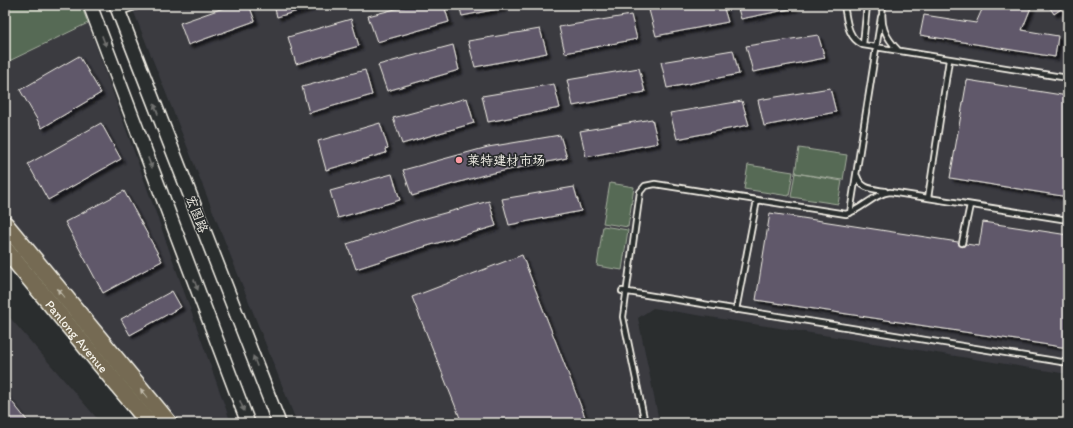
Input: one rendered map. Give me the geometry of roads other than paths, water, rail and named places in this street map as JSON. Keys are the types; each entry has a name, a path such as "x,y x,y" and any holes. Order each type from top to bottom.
{"highway":[{"path":"5,224 169,423"},
{"name":"Panlong Avenue","path":"5,249 149,423"}],"main road":[{"name":"宏图路","path":"90,5 248,423"},
{"name":"宏图路","path":"117,9 279,423"}],"lane":[{"path":"117,9 141,5"},
{"path":"844,5 851,34 856,42 862,45 1068,78"},
{"path":"862,45 867,5"},
{"path":"850,213 883,5"},
{"path":"881,16 885,34 891,44 900,52"},
{"path":"928,198 949,60"},
{"path":"856,175 859,183 863,187 1068,220"},
{"path":"645,423 624,329 623,317 624,291 640,192 646,186 655,184 846,214 882,193 890,192"},
{"path":"736,310 757,200"},
{"path":"962,243 970,205"},
{"path":"624,291 1068,363"}],"place":[{"name":"莱特建材市场","path":"459,160"}]}
